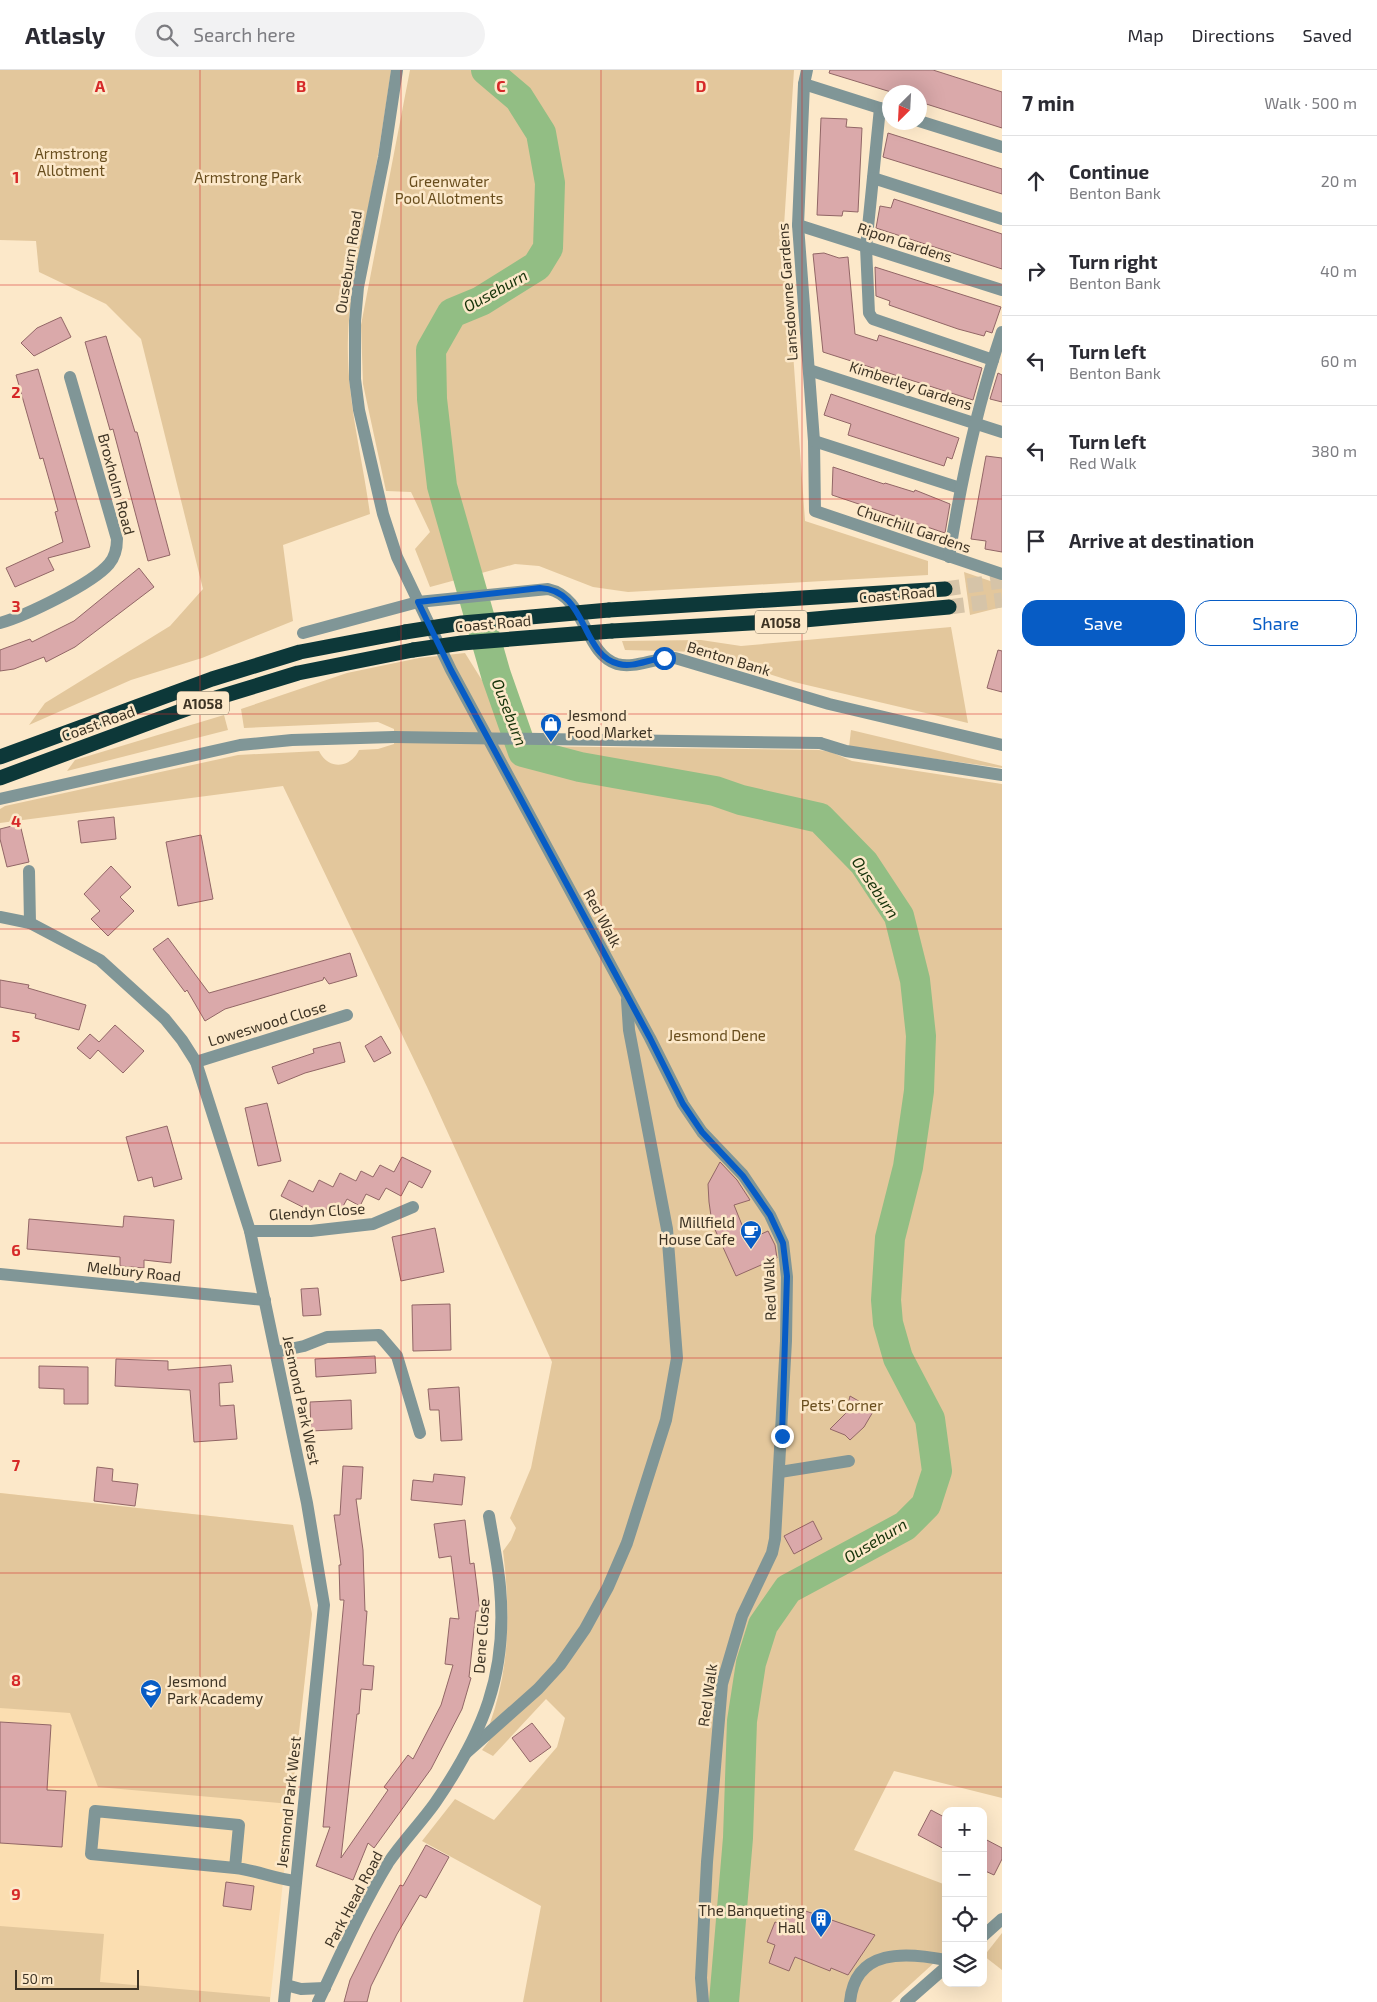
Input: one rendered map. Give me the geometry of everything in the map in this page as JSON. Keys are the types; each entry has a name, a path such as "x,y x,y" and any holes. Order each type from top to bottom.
{"highway":[{"name":"Coast Road","path":"0,757 212,679 300,652 404,632 462,623 609,610 945,589"},
{"name":"Coast Road","path":"0,778 216,698 298,673 413,650 462,643 612,631 804,620 949,607"}],"street":[{"name":"Ouseburn Road","path":"397,70 384,158 358,287 355,321 355,379 359,410 387,530 418,602"},
{"name":"Lansdowne Gardens","path":"807,70 804,84 798,225 814,441 815,512"},
{"path":"804,84 882,109"},
{"path":"927,123 1002,147"},
{"path":"882,127 873,178 866,247 869,313 873,319 993,360"},
{"path":"873,178 1002,219"},
{"name":"Ripon Gardens","path":"798,225 1002,290"},
{"path":"949,557 960,488 974,422 1002,332"},
{"name":"Kimberley Gardens","path":"809,370 1002,432"},
{"name":"Broxholm Road","path":"0,623 55,600 104,569 118,548 118,539 70,377"},
{"path":"814,441 960,488"},
{"name":"Churchill Gardens","path":"815,512 1002,574"},
{"name":"Benton Bank","path":"302,633 418,602 540,588 559,593 574,607 601,652 618,664 632,665 655,659 675,658 821,702 1002,745"},
{"name":"Red Walk","path":"418,602 451,670 627,996 683,1104 702,1132 743,1176 770,1215 783,1243 787,1276 778,1509 772,1553 742,1616 722,1684 707,1862 701,1978 703,2002"},
{"path":"0,799 240,745 336,737 820,743 846,751 1002,775"},
{"path":"29,871 30,924"},
{"name":"Jesmond Park West","path":"0,917 30,924 100,960 165,1019 182,1040 196,1062 250,1232 307,1503 324,1605 284,2002"},
{"path":"466,1753 516,1709 560,1665 585,1630 608,1587 627,1543 654,1464 674,1378 677,1358 668,1229 629,1030 627,996"},
{"name":"Loweswood Close","path":"196,1062 346,1014"},
{"name":"Glendyn Close","path":"250,1232 311,1231 373,1224 413,1207"},
{"name":"Melbury Road","path":"0,1274 265,1300"},
{"path":"276,1352 304,1346 327,1337 379,1335 397,1356 420,1433"},
{"path":"780,1472 849,1461"},
{"name":"Dene Close","path":"466,1753 477,1734 490,1702 498,1661 501,1614 500,1586 489,1516"},
{"name":"Park Head Road","path":"318,2002 388,1863 434,1805 466,1753"},
{"path":"235,1868 238,1825 95,1811 91,1854 253,1870 283,1880 296,1881"},
{"path":"987,1932 998,1922"},
{"path":"850,2002 853,1986 862,1972 872,1963 885,1957 905,1955 942,1960"},
{"path":"907,2002 942,1971"},
{"path":"286,1985 301,1990 324,1988"}],"shaded area":[{"name":"Jesmond Park Academy","path":"0,1493 293,1525 312,1614 270,2002 0,2002"}],"green space":[{"name":"Armstrong Park","path":"0,70 391,70 352,293 348,337 349,382 370,514 283,545 293,621 202,658 131,680 29,725 45,703 170,626 203,589 141,339 106,304 39,272 36,241 0,240"},
{"name":"Greenwater Pool Allotments","path":"410,70 794,70 784,226 805,521 928,561 928,575 628,592 593,587 539,566 515,564 430,587 415,549 430,532 411,492 386,491 363,384 361,325"},
{"path":"964,572 1002,585 1002,607 970,615"},
{"path":"951,627 968,723 794,682 700,652 625,650 622,641 701,640 741,646"},
{"name":"Jesmond Dene","path":"465,653 523,746 819,750 831,752 852,761 1002,784 1002,1798 894,1771 854,1850 942,1883 942,1956 891,2002 523,2002 541,1906 422,1841 455,1799 494,1820 557,1747 565,1718 546,1699 493,1756 482,1750 489,1741 484,1739 493,1716 504,1669 507,1599 503,1551 511,1540 516,1528 510,1518 531,1468 552,1362 428,1089 283,786 0,823 0,809 5,806 238,755 319,751 328,762 339,765 345,764 359,750 378,749 394,744 394,729 378,722 244,728 241,709 347,673 419,658"},
{"path":"224,715 228,730 67,771 75,760"},
{"path":"851,730 1002,766 1002,768 849,747"},
{"path":"0,1493 293,1525 312,1614 291,1804 98,1787 70,1713 0,1708"},
{"path":"0,1926 104,1934 100,1982 270,1997 270,2002 0,2002"},
{"path":"1002,1933 1002,1970 987,1958 987,1952"}],"building":[{"path":"830,70 933,70 1002,92 1002,128 927,104 927,85 882,85 882,89 829,73"},
{"path":"821,118 847,119 846,127 862,128 858,212 843,211 842,216 817,215"},
{"path":"888,133 1002,169 1002,194 883,157"},
{"path":"894,199 1002,234 1002,269 876,228 880,206 891,208"},
{"path":"824,253 839,258 848,257 855,334 877,341 879,335 982,368 973,400 823,352 813,254"},
{"path":"875,267 1001,307 992,333 986,331 984,336 958,329 889,305 890,301 876,296"},
{"path":"61,317 71,337 34,356 21,343 37,328"},
{"path":"106,336 135,432 137,432 170,555 148,561 113,429 110,430 85,342"},
{"path":"38,369 90,547 48,558 54,570 15,587 6,568 63,542 55,512 58,511 43,458 40,459 16,375"},
{"path":"998,373 1002,375 1002,402 990,399"},
{"path":"831,394 959,438 952,459 947,457 944,466 848,435 851,424 824,415"},
{"path":"986,456 1002,458 1002,552 985,549 986,541 971,539"},
{"path":"833,467 884,484 914,492 915,490 950,504 945,533 832,495"},
{"path":"139,568 154,587 75,647 46,662 44,657 14,669 0,671 0,650 30,639 32,642 74,621"},
{"path":"998,650 1002,651 1002,692 987,688"},
{"path":"114,817 116,839 81,843 78,821"},
{"path":"20,824 29,862 7,867 0,839 0,829"},
{"path":"201,835 213,899 178,906 166,842"},
{"path":"111,866 131,887 120,897 134,911 108,936 91,919 100,911 84,894"},
{"path":"168,938 209,993 350,953 357,976 329,984 324,977 323,980 225,1009 205,1021 187,990 185,992 153,949"},
{"path":"0,980 29,985 28,988 86,1005 79,1030 35,1018 36,1014 0,1007"},
{"path":"115,1025 144,1051 123,1073 98,1050 90,1059 77,1048 90,1034 99,1042"},
{"path":"381,1036 391,1053 374,1062 365,1046"},
{"path":"340,1042 345,1062 305,1073 278,1084 272,1067 314,1053 313,1049"},
{"path":"267,1103 281,1161 258,1166 245,1108"},
{"path":"167,1126 182,1179 154,1187 152,1177 138,1181 126,1137"},
{"path":"402,1157 431,1171 422,1188 409,1181 401,1196 386,1188 379,1200 366,1194 360,1206 347,1199 340,1212 328,1206 322,1217 281,1196 289,1180 313,1192 319,1180 333,1187 340,1173 356,1181 361,1171 373,1177 380,1165 394,1172"},
{"path":"720,1162 737,1180 750,1200 734,1205 748,1240 768,1231 775,1245 777,1258 736,1276 712,1223 709,1202 708,1184"},
{"path":"124,1216 174,1220 171,1263 144,1260 144,1268 120,1266 120,1257 27,1249 29,1219 123,1227"},
{"path":"435,1228 444,1272 401,1281 392,1237"},
{"path":"318,1288 321,1315 303,1316 301,1289"},
{"path":"450,1304 451,1350 413,1351 412,1305"},
{"path":"375,1356 376,1373 316,1377 315,1359"},
{"path":"116,1359 168,1361 168,1370 231,1365 233,1382 219,1383 220,1406 234,1405 237,1439 194,1442 190,1390 115,1386"},
{"path":"39,1366 88,1367 88,1404 64,1404 64,1389 39,1388"},
{"path":"459,1387 462,1440 441,1441 439,1410 430,1410 428,1389"},
{"path":"850,1396 874,1410 864,1427 850,1440 845,1435 830,1429 846,1413"},
{"path":"351,1400 352,1429 311,1431 310,1402"},
{"path":"343,1466 363,1467 361,1499 356,1499 363,1550 365,1611 367,1611 363,1665 374,1666 372,1690 361,1689 341,1858 388,1790 384,1787 408,1755 413,1759 441,1705 453,1665 445,1664 450,1618 459,1619 451,1556 439,1558 434,1524 465,1520 470,1564 474,1563 480,1611 476,1611 469,1677 471,1678 462,1709 431,1769 374,1848 368,1843 353,1880 316,1866 330,1827 323,1827 344,1600 340,1600 339,1565 341,1565 334,1515 340,1515"},
{"path":"97,1467 113,1469 112,1481 138,1484 135,1506 94,1501"},
{"path":"434,1474 465,1477 462,1505 411,1500 413,1480 433,1482"},
{"path":"813,1521 822,1539 794,1554 784,1536"},
{"path":"0,1722 51,1725 47,1790 66,1791 62,1847 0,1843"},
{"path":"532,1723 551,1747 530,1762 512,1738"},
{"path":"931,1810 942,1816 942,1848 918,1835"},
{"path":"987,1840 1002,1848 1002,1859 994,1875 987,1872"},
{"path":"426,1845 449,1857 426,1898 420,1895 397,1934 371,1986 367,2002 344,2002 350,1980 373,1934 400,1885 403,1886"},
{"path":"226,1882 254,1886 251,1910 223,1906"},
{"name":"The Banqueting Hall","path":"791,1906 875,1935 848,1975 831,1968 830,1971 795,1957 789,1971 769,1963 775,1945 767,1942 775,1922 784,1925"}],"waterway":[{"name":"Ouseburn","path":"486,70 519,98 541,133 550,183 548,248 537,266 481,301 452,313 431,350 432,399 442,486 496,675 523,752 580,767 715,791 741,800 820,818 864,863 899,916 915,980 921,1036 919,1091 908,1167 890,1238 886,1300 888,1323 898,1358 930,1419 937,1471 926,1505 905,1526 788,1589 763,1625 751,1663 742,1721 738,1838 724,2002"}],"tunnel":[{"path":"945,589 1002,581"},
{"path":"949,607 1002,600"}],"place":[{"name":"Jesmond Food Market","path":"551,743"},
{"name":"Millfield House Cafe","path":"751,1250"},
{"name":"Jesmond Park Academy","path":"151,1709"},
{"name":"The Banqueting Hall","path":"821,1938"}],"route":[{"path":"664,658 632,665 618,664 611,661 601,652 568,599 555,590 540,588 418,602 451,670 650,1038 683,1104 702,1132 743,1176 770,1215 783,1243 787,1259 787,1276 782,1436"}],"park label":[{"name":"Armstrong Allotment","path":"71,162"},
{"name":"Pets' Corner","path":"842,1405"}]}
